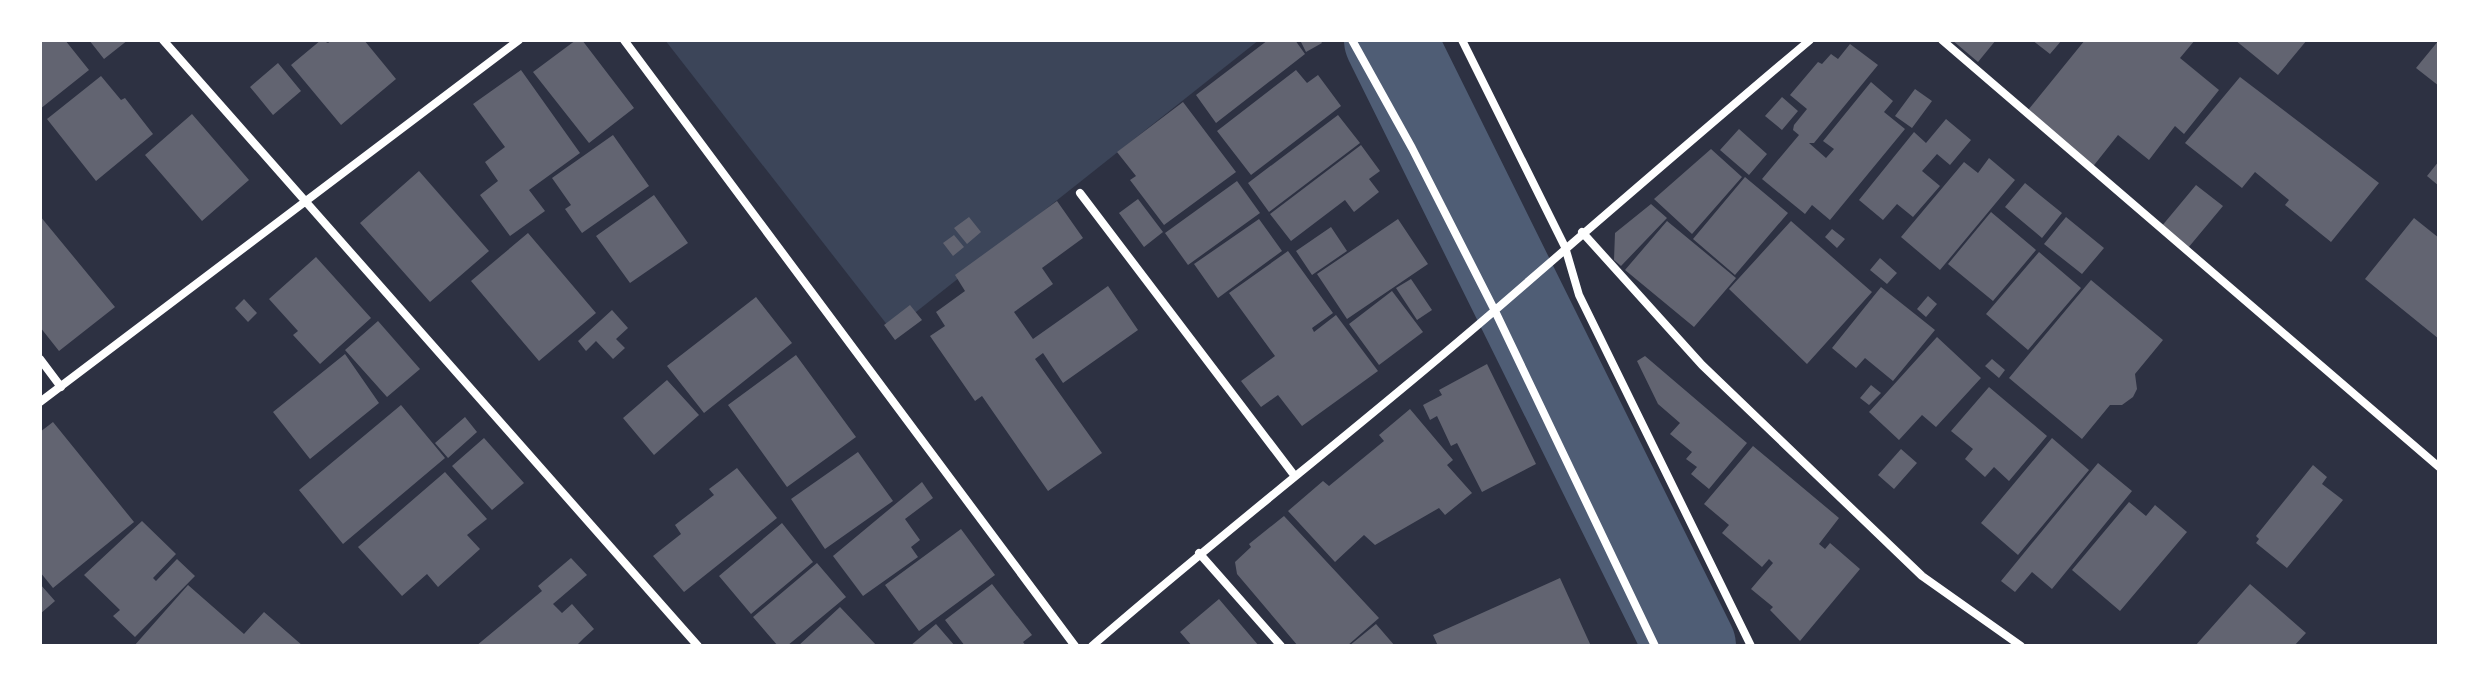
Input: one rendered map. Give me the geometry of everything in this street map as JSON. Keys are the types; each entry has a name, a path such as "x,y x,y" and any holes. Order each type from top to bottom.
{"street":[{"path":"163,40 698,646"},
{"path":"40,402 304,199 519,40"},
{"path":"624,40 1075,646"},
{"path":"1352,40 1497,308 1655,646"},
{"path":"1462,40 1565,247 1579,295 1751,646"},
{"path":"1092,646 1199,553 1497,308 1582,232 1810,40"},
{"path":"1942,40 2439,467"},
{"path":"1080,193 1294,475"},
{"path":"1582,232 1702,365 1922,576 2021,646"},
{"path":"40,359 61,387"},
{"path":"1199,553 1281,646"}],"shaded area":[{"path":"665,40 1259,40 892,331"}],"building":[{"path":"40,40 65,40 89,70 40,109"},
{"path":"89,40 128,40 104,59"},
{"path":"321,40 328,43 332,40 364,40 396,79 341,125 291,65"},
{"path":"576,40 582,40 634,108 589,143 533,72"},
{"path":"1268,40 1295,40 1305,54 1216,123 1196,95"},
{"path":"1300,40 1320,40 1322,43 1306,52"},
{"path":"1952,40 1996,40 1978,62"},
{"path":"2032,40 2062,40 2050,54"},
{"path":"2085,40 2195,40 2180,58 2219,90 2184,134 2175,126 2149,160 2118,135 2091,169 2024,115"},
{"path":"2235,40 2307,40 2278,75"},
{"path":"2439,40 2439,86 2416,68"},
{"path":"1850,44 1878,65 1814,143 1809,143 1826,158 1834,149 1823,141 1871,82 1893,101 1884,112 1905,129 1830,220 1812,205 1805,214 1762,179 1799,135 1793,130 1794,125 1807,109 1790,95 1818,62 1822,64 1831,54 1838,59"},
{"path":"278,63 301,91 273,115 250,87"},
{"path":"521,70 580,153 529,190 545,211 510,236 480,195 498,181 485,162 505,147 473,104"},
{"path":"1296,70 1307,83 1318,75 1341,106 1251,175 1217,131"},
{"path":"101,76 121,100 125,98 153,134 96,181 47,119"},
{"path":"2240,77 2379,183 2331,242 2285,205 2289,200 2255,172 2242,188 2185,143"},
{"path":"1915,89 1932,101 1912,128 1895,116"},
{"path":"1782,97 1798,111 1782,130 1765,116"},
{"path":"1183,102 1236,172 1164,225 1130,180 1136,176 1117,152"},
{"path":"192,114 249,180 202,221 145,155"},
{"path":"1338,115 1360,143 1269,212 1248,183"},
{"path":"1946,119 1971,140 1950,165 1937,154 1922,171 1940,186 1913,217 1897,204 1883,220 1859,200 1914,132 1926,143"},
{"path":"1739,129 1767,154 1749,175 1720,150"},
{"path":"613,135 649,186 582,233 565,209 571,205 552,178"},
{"path":"1361,145 1380,171 1369,179 1379,192 1354,212 1345,200 1291,241 1270,214"},
{"path":"1711,149 1742,177 1692,234 1654,199"},
{"path":"1989,158 2015,180 1940,270 1901,237 1964,162 1978,173"},
{"path":"2439,161 2439,186 2427,176"},
{"path":"419,171 489,251 430,302 360,223"},
{"path":"1745,177 1788,213 1735,275 1693,239"},
{"path":"1237,181 1260,213 1188,265 1165,233"},
{"path":"2025,183 2062,213 2042,238 2005,207"},
{"path":"2196,185 2223,206 2188,248 2161,227"},
{"path":"654,195 688,243 630,283 596,236"},
{"path":"1138,199 1163,232 1144,247 1119,213"},
{"path":"1057,201 1083,238 1042,268 1053,284 1014,312 1033,339 1108,286 1138,330 1063,383 1043,353 1035,359 1102,453 1048,491 982,396 975,401 930,336 945,326 936,312 965,291 955,275"},
{"path":"1651,204 1667,218 1621,266 1614,260 1615,233"},
{"path":"1991,212 2036,250 1993,301 1948,264"},
{"path":"40,216 115,307 59,351 40,327"},
{"path":"969,217 981,232 967,244 954,228"},
{"path":"2066,217 2104,248 2082,274 2044,244"},
{"path":"2414,218 2439,238 2439,339 2365,279"},
{"path":"1259,219 1282,251 1218,298 1194,264"},
{"path":"1398,219 1428,264 1347,319 1317,274"},
{"path":"1667,221 1736,278 1694,327 1625,270"},
{"path":"1791,221 1872,292 1807,364 1729,289"},
{"path":"1331,227 1347,251 1312,275 1296,251"},
{"path":"1832,229 1845,239 1837,248 1825,237"},
{"path":"528,233 596,313 539,361 471,281"},
{"path":"954,235 964,247 953,256 943,243"},
{"path":"1288,251 1333,313 1312,328 1314,332 1336,315 1378,371 1302,426 1278,395 1261,407 1241,381 1275,356 1229,293"},
{"path":"2039,252 2081,288 2028,350 1986,314"},
{"path":"316,257 371,318 320,364 293,335 298,331 269,299"},
{"path":"1880,258 1897,273 1887,284 1870,270"},
{"path":"1411,279 1432,310 1417,320 1396,288"},
{"path":"2091,280 2163,340 2135,374 2137,389 2133,397 2122,405 2110,405 2082,439 2009,378"},
{"path":"1881,287 1935,330 1893,381 1865,358 1856,368 1832,348"},
{"path":"1392,291 1423,332 1379,365 1349,324"},
{"path":"1928,296 1937,304 1926,317 1917,309"},
{"path":"756,297 792,343 704,413 667,366"},
{"path":"244,299 257,313 248,322 235,308"},
{"path":"910,305 922,320 895,340 884,325"},
{"path":"612,310 628,328 616,339 625,348 613,359 596,341 586,351 578,341"},
{"path":"378,321 420,369 387,397 345,350"},
{"path":"1937,337 1981,378 1936,427 1922,415 1899,440 1869,412"},
{"path":"345,354 379,403 310,459 273,412"},
{"path":"796,355 856,437 787,487 728,405"},
{"path":"1645,356 1747,443 1709,489 1691,474 1697,467 1686,459 1692,452 1670,434 1680,423 1658,404 1637,361"},
{"path":"1992,359 2005,370 1999,378 1985,366"},
{"path":"1487,364 1536,464 1482,492 1457,443 1451,446 1437,416 1430,420 1423,405 1442,395 1439,390"},
{"path":"667,380 699,415 654,455 623,418"},
{"path":"1871,385 1881,393 1869,405 1860,398"},
{"path":"1989,387 2047,436 2009,481 1994,467 1985,477 1965,459 1973,449 1951,431"},
{"path":"401,405 445,458 343,544 299,490"},
{"path":"1410,409 1453,460 1447,465 1472,493 1445,515 1439,508 1375,545 1364,535 1335,562 1288,511 1323,481 1329,486 1384,441 1379,435"},
{"path":"465,417 477,432 448,458 435,443"},
{"path":"53,422 134,522 53,588 40,572 40,432"},
{"path":"484,438 524,483 492,510 452,466"},
{"path":"2052,438 2089,470 2018,555 1981,523"},
{"path":"1753,446 1839,518 1819,544 1825,549 1830,543 1860,569 1800,641 1770,610 1773,607 1751,589 1773,563 1769,559 1762,567 1722,533 1729,525 1704,504"},
{"path":"1901,449 1917,463 1894,489 1878,475"},
{"path":"858,452 893,501 825,549 791,499"},
{"path":"2098,463 2132,491 2052,589 2032,572 2015,592 2001,581"},
{"path":"2313,465 2327,477 2322,484 2343,500 2287,568 2256,543 2259,539 2256,536"},
{"path":"737,468 777,518 684,592 653,556 681,534 675,525 714,495 709,489"},
{"path":"445,472 487,519 467,535 480,549 438,587 427,574 402,596 358,547"},
{"path":"922,482 933,498 905,519 920,540 911,547 918,557 863,596 833,556"},
{"path":"2129,502 2146,516 2155,505 2187,532 2120,611 2072,570"},
{"path":"1284,516 1379,618 1347,646 1298,646 1237,574 1235,562 1251,547 1249,544"},
{"path":"142,521 176,554 153,578 156,581 177,559 195,576 135,637 113,616 120,610 84,575"},
{"path":"782,523 813,562 751,614 719,576"},
{"path":"961,529 995,575 919,631 885,585"},
{"path":"571,558 587,575 553,604 562,613 572,604 594,629 576,646 476,646 542,591 538,586"},
{"path":"817,563 846,597 787,646 778,646 753,617"},
{"path":"1560,578 1591,646 1438,646 1433,635"},
{"path":"40,584 55,601 40,614"},
{"path":"992,584 1032,635 1023,642 1026,646 965,646 945,620"},
{"path":"2250,584 2306,633 2294,646 2195,646"},
{"path":"188,585 244,634 264,612 303,646 134,646"},
{"path":"1219,599 1259,646 1192,646 1180,632"},
{"path":"840,607 877,646 798,646"},
{"path":"936,624 955,646 910,646"},
{"path":"1376,624 1395,646 1349,646"}],"waterway":[{"path":"1390,40 1690,646"}]}
